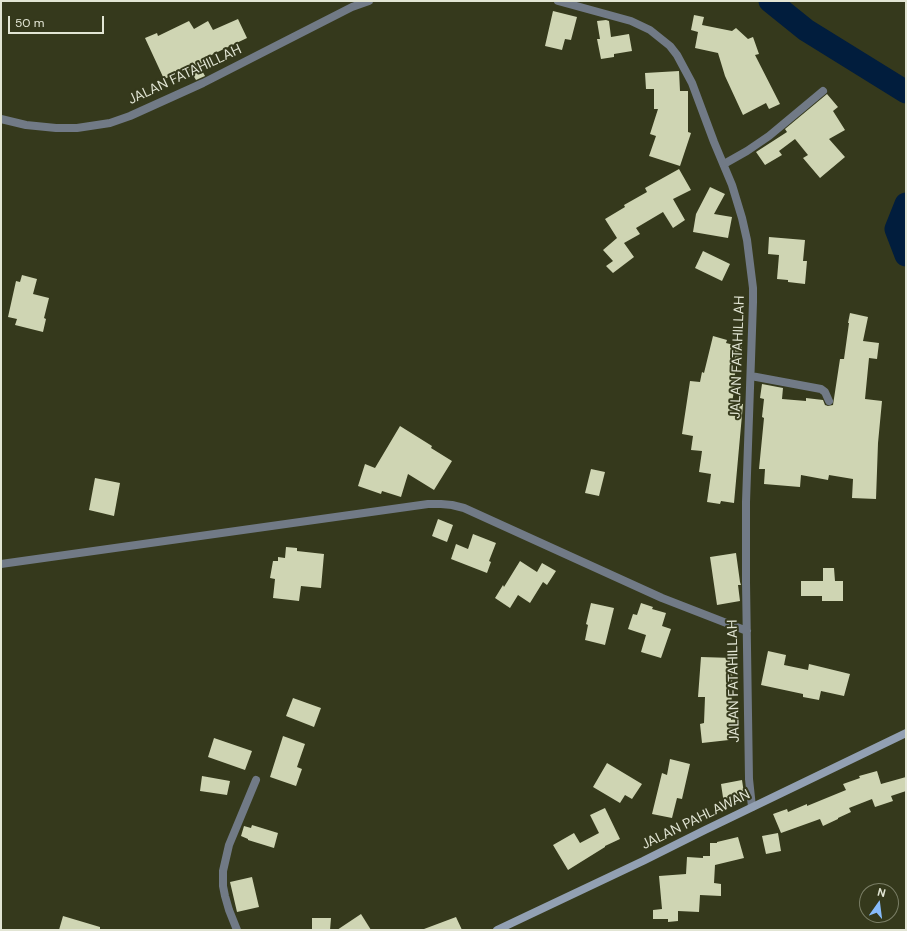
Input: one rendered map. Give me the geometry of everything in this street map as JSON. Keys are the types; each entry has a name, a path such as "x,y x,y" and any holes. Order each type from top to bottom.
{"street":[{"name":"JALAN FATAHILLAH","path":"1,119 26,125 56,128 77,128 110,122 130,116 203,83 352,7 368,1"},
{"name":"JALAN FATAHILLAH","path":"558,1 632,21 650,30 670,46 677,55 692,83 737,198 748,247 753,295 752,376 746,502 749,779 752,807"},
{"path":"724,164 769,136 823,91"},
{"path":"752,376 821,390 826,392 829,401"},
{"path":"1,564 428,504 441,504 464,508 662,598 747,631"},
{"name":"JALAN PAHLAWAN","path":"496,930 643,861 906,733"},
{"path":"237,930 225,896 223,872 229,845 256,780"}],"building":[{"path":"553,11 577,17 571,40 565,39 562,50 545,46"},
{"path":"694,15 704,17 702,25 732,31 736,28 748,39 753,37 759,54 755,55 780,104 769,109 766,103 743,115 725,76 718,53 695,48 698,32 691,30"},
{"path":"238,19 247,38 203,59 204,63 199,65 205,76 196,80 190,70 186,72 185,70 164,79 145,38 157,33 158,36 189,21 194,29 208,21 213,30"},
{"path":"597,21 609,21 611,37 629,34 632,51 614,54 614,57 601,59 597,39 600,39"},
{"path":"679,71 680,91 688,91 688,132 691,133 680,166 649,156 656,136 650,134 658,109 654,109 654,89 646,89 645,73"},
{"path":"827,94 838,107 833,111 845,130 829,139 845,157 820,178 803,158 808,155 795,139 779,151 782,155 765,165 756,152 787,132 785,129"},
{"path":"679,169 691,190 673,199 685,220 673,228 663,212 636,228 640,234 624,243 634,257 613,273 606,266 613,261 603,250 617,238 605,219 625,207 624,205 647,192 645,188"},
{"path":"710,187 725,194 714,214 732,217 728,238 693,232 696,214"},
{"path":"769,237 805,240 803,261 807,261 805,284 777,279 779,255 768,254"},
{"path":"703,251 730,264 722,281 695,268"},
{"path":"22,275 37,279 33,294 49,298 44,318 46,319 43,332 15,325 17,319 8,317 16,281 20,282"},
{"path":"850,313 868,317 863,341 879,343 877,359 869,358 865,399 882,401 878,443 876,499 852,498 853,479 829,475 828,480 801,475 800,487 764,484 765,469 759,469 764,418 762,417 764,399 760,398 762,384 783,388 782,399 806,401 806,398 823,400 825,405 833,405 840,359 844,359"},
{"path":"713,336 727,340 726,343 742,347 734,378 736,378 732,403 743,404 734,503 721,501 720,504 707,502 711,474 699,472 702,451 691,450 693,436 682,434 690,381 700,382 702,372 704,373"},
{"path":"400,426 432,446 431,448 452,461 434,490 408,474 401,497 382,491 381,494 358,486 365,464 375,468"},
{"path":"591,469 605,472 599,496 585,493"},
{"path":"95,478 120,483 114,516 89,510"},
{"path":"438,519 453,525 447,542 432,536"},
{"path":"473,534 496,543 489,561 491,562 487,573 451,559 456,544 468,549"},
{"path":"286,547 297,548 297,551 324,554 321,588 301,586 299,601 273,598 275,579 270,578 273,561 278,561 278,557 285,558"},
{"path":"736,553 741,585 738,585 740,601 717,605 710,557"},
{"path":"520,561 537,572 542,563 556,571 547,585 543,582 530,603 518,595 510,608 495,598 503,585 504,587"},
{"path":"823,568 834,568 835,581 843,581 843,601 822,601 822,596 801,596 801,581 823,581"},
{"path":"591,603 614,608 605,645 585,640 588,625 586,624"},
{"path":"641,603 653,607 652,609 666,613 662,626 671,629 661,658 641,652 646,635 628,629 633,614 637,615"},
{"path":"768,651 786,655 784,665 808,670 809,664 850,674 844,696 821,691 819,700 803,697 803,694 761,685"},
{"path":"701,657 733,658 731,720 735,719 738,739 702,743 700,724 704,723 705,697 698,697"},
{"path":"293,698 321,708 314,727 286,716"},
{"path":"283,736 305,744 297,767 302,769 296,786 270,777"},
{"path":"214,738 252,751 245,770 208,757"},
{"path":"670,759 690,764 682,799 677,798 672,818 652,814 662,773 667,775"},
{"path":"607,763 642,784 632,799 625,795 620,803 593,787"},
{"path":"877,771 881,784 906,777 906,791 891,796 893,801 875,807 872,799 849,808 851,812 823,826 820,819 781,833 773,814 787,809 788,812 807,804 807,806 846,790 843,784 860,778 859,776"},
{"path":"202,776 230,781 227,795 200,791"},
{"path":"742,780 745,800 724,804 721,784"},
{"path":"605,808 620,839 605,846 568,870 553,845 574,833 580,843 599,833 590,815"},
{"path":"252,825 278,833 274,848 248,840 241,836 244,826 251,828"},
{"path":"778,833 781,851 766,854 762,836"},
{"path":"738,837 744,858 715,865 714,883 721,884 721,896 700,895 699,912 678,911 678,921 668,922 668,919 653,919 653,910 662,909 659,876 686,874 687,857 703,858 703,856 710,856 710,843 717,843"},
{"path":"252,877 259,907 237,912 230,882"},
{"path":"361,914 371,930 337,930"},
{"path":"63,916 100,927 100,930 59,930"},
{"path":"456,917 462,930 424,930 424,929"},
{"path":"312,918 331,918 330,930 312,930"}],"waterway":[{"path":"770,1 806,30 906,92"},
{"path":"906,204 896,229 906,255"}]}
